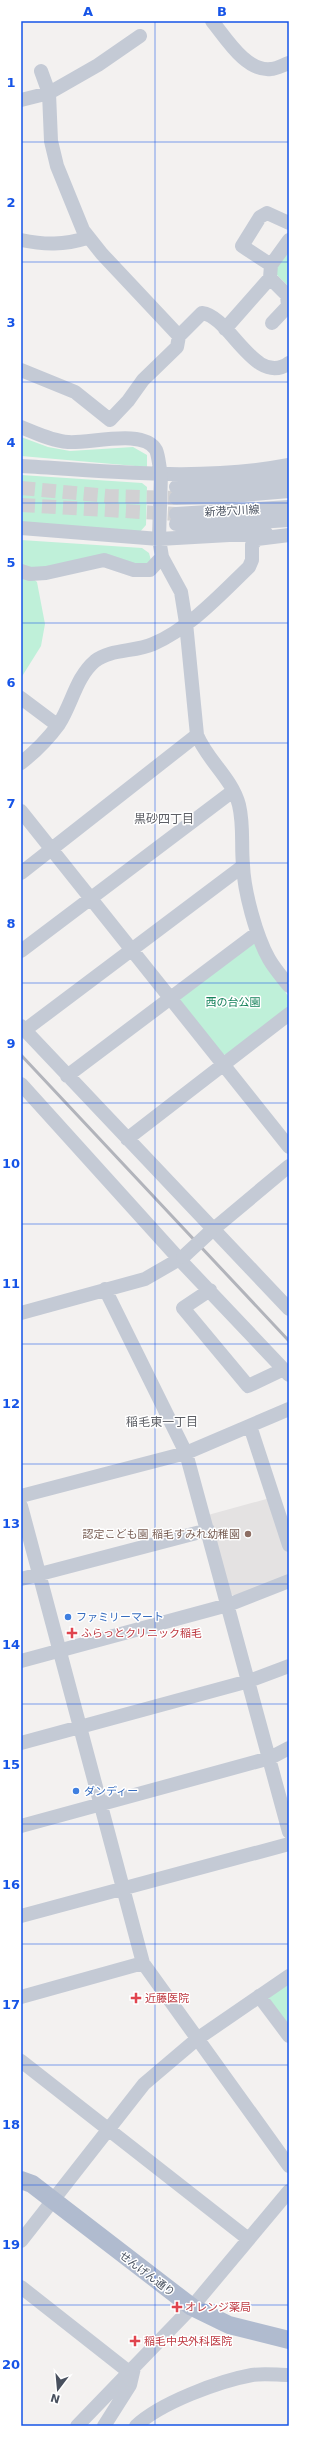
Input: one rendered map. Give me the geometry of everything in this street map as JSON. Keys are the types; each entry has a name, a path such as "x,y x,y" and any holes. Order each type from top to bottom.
{"main road":[{"name":"せんげん通り","path":"25,2180 192,2307 229,2325 289,2340"}],"street":[{"path":"212,21 245,60 254,66 272,70 289,63"},
{"path":"21,100 48,93 98,65 140,36"},
{"path":"41,72 48,93 51,141 57,166 87,238 178,336"},
{"path":"272,323 288,306 288,295 270,272 242,246 260,217 267,213 289,223"},
{"path":"21,240 68,244 87,238"},
{"path":"225,329 270,272 289,240"},
{"path":"21,370 75,392 110,420 128,401 143,380 177,347 178,336 202,313 212,315 251,358 263,364 279,367 289,362"},
{"path":"21,427 67,442 129,438 144,441 152,445 156,451 161,474 160,539 162,557 181,592 186,622 197,735 201,745 218,766 233,791 238,803 244,828 243,866 257,932 269,960 289,986"},
{"path":"21,466 161,474 213,475 289,465"},
{"name":"新港穴川線","path":"289,478 176,493 221,497 289,491"},
{"name":"新港穴川線","path":"289,507 176,519 223,524 289,520"},
{"path":"21,528 160,539 289,531"},
{"path":"21,763 46,740 57,725 83,674 95,661 106,655 152,645 172,634 186,622 206,609 249,567 252,560 252,545 257,539 289,536"},
{"path":"21,571 30,574 46,572 104,560 134,570 150,570 162,557"},
{"path":"21,698 57,725"},
{"path":"21,873 197,735"},
{"path":"21,951 233,791"},
{"path":"21,811 168,998 289,1147"},
{"path":"243,866 23,1028 289,1310"},
{"path":"67,1076 257,932"},
{"path":"127,1139 289,1014"},
{"path":"21,1084 286,1372 248,1386 183,1308 210,1290"},
{"path":"21,1314 105,1289 145,1279 181,1258 212,1230 289,1166"},
{"path":"105,1289 186,1453 289,1832"},
{"path":"21,1496 186,1453 289,1409"},
{"path":"250,1426 289,1545"},
{"path":"21,1506 99,1805 143,1964 289,2166"},
{"path":"21,1580 208,1530"},
{"path":"21,1661 228,1605 289,1581"},
{"path":"21,1743 249,1681 289,1666"},
{"path":"21,1826 270,1758 289,1748"},
{"path":"21,1916 289,1844"},
{"path":"21,1997 143,1964"},
{"path":"21,2241 144,2084 197,2039 289,1976"},
{"path":"259,1996 289,2036"},
{"path":"21,2061 247,2238"},
{"path":"77,2426 192,2307 247,2238 289,2191"},
{"path":"21,2287 132,2370"},
{"path":"104,2426 130,2385 132,2370"},
{"path":"136,2426 159,2410 220,2382 254,2374 289,2374"}],"shaded area":[{"name":"認定こども園 稲毛すみれ幼稚園","path":"270,1498 289,1552 289,1576 237,1596 229,1594 208,1515"}],"green space":[{"path":"289,245 289,287 273,271"},
{"path":"21,437 48,447 70,451 133,447 147,455 147,467 21,456"},
{"path":"21,475 142,483 147,487 146,525 139,533 21,523"},
{"path":"21,540 142,548 149,553 152,564 36,571 21,567"},
{"path":"32,578 37,582 45,624 41,646 21,678 21,579"},
{"name":"西の台公園","path":"250,941 257,944 289,998 289,1007 227,1055 220,1054 179,1004 179,996"},
{"path":"289,1982 289,2030 266,2000"}],"tunnel":[{"path":"21,488 108,496 176,498"},
{"path":"21,505 176,514"}],"railway":[{"path":"21,1055 289,1341"}],"place":[{"name":"認定こども園 稲毛すみれ幼稚園","path":"248,1534"},
{"name":"ファミリーマート","path":"68,1617"},
{"name":"ふらっとクリニック稲毛","path":"72,1633"},
{"name":"ダンディー","path":"76,1791"},
{"name":"近藤医院","path":"136,1998"},
{"name":"オレンジ薬局","path":"177,2307"},
{"name":"稲毛中央外科医院","path":"135,2341"}],"district":[{"name":"黒砂四丁目","path":"164,819"},
{"name":"稲毛東一丁目","path":"162,1422"}]}
